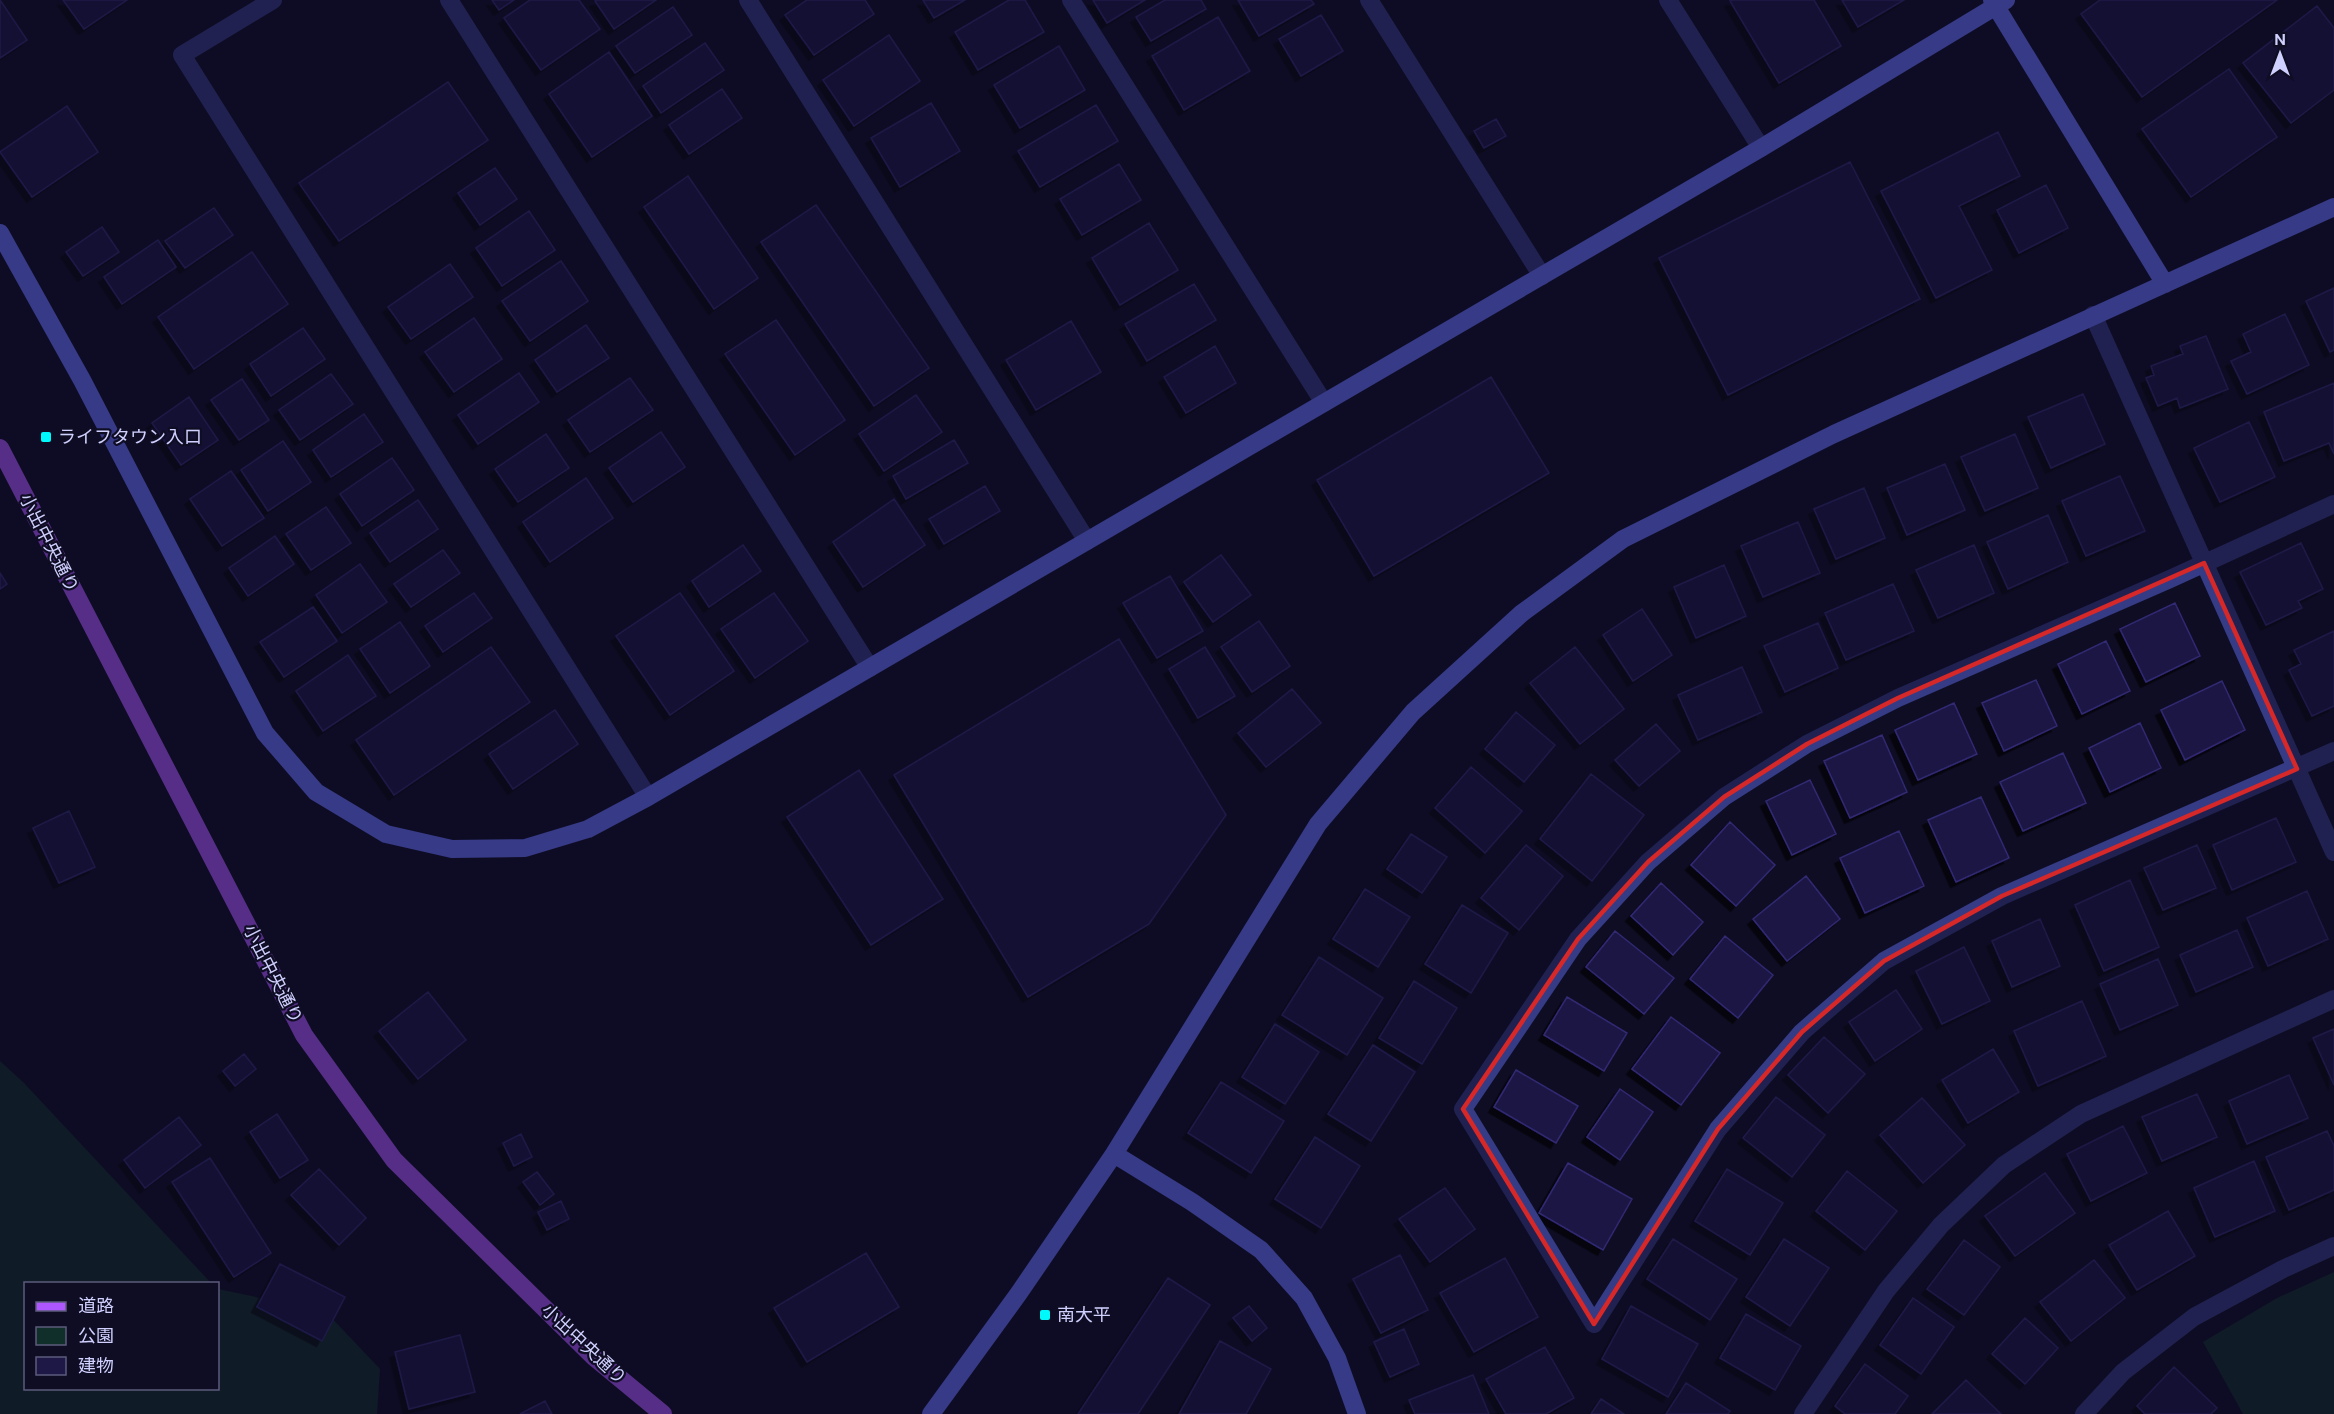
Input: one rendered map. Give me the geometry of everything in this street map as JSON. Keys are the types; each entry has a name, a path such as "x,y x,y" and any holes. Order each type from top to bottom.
{"main road":[{"name":"小出中央通り","path":"0,448 304,1035 394,1160 594,1357 663,1414"}],"street":[{"path":"273,0 182,54 648,797"},
{"path":"449,0 870,668"},
{"path":"748,0 1088,541"},
{"path":"1071,0 1324,403"},
{"path":"1369,0 1542,276"},
{"path":"1668,0 1761,148"},
{"path":"0,233 82,380 265,733 316,792 386,834 452,849 525,848 588,829 648,797 1761,148 1998,2 2164,284"},
{"path":"932,1414 1019,1293 1114,1154 1318,824 1413,712 1522,613 1623,539 1834,434 2334,207"},
{"path":"2093,315 2334,852"},
{"path":"2334,504 1898,698 1807,744 1724,797 1647,862 1578,939 1463,1109 1594,1324 1718,1129 1802,1032 1884,961 2002,896 2334,751"},
{"path":"1803,1414 1886,1291 1941,1225 2004,1165 2081,1114 2334,999"},
{"path":"1114,1154 1192,1202 1261,1250 1304,1298 1337,1358 1357,1414"},
{"path":"2084,1414 2123,1372 2194,1317 2283,1269 2334,1246"}],"highlighted area":[{"path":"2204,563 2297,769 2002,896 1884,961 1802,1032 1718,1129 1594,1324 1463,1109 1578,939 1648,862 1724,797 1807,744 1898,698"}],"green space":[{"path":"0,1061 24,1083 210,1282 24,1282 24,1390 219,1390 219,1289 326,1312 380,1369 377,1414 0,1414"},
{"path":"2334,1272 2334,1414 2243,1414 2203,1342 2277,1298"}],"building":[{"path":"0,0 27,40 0,58"},
{"path":"63,0 127,0 84,29"},
{"path":"492,0 514,0 499,10"},
{"path":"530,0 579,0 600,29 541,70 504,18"},
{"path":"656,0 614,29 595,1"},
{"path":"807,0 865,0 874,14 814,55 785,15"},
{"path":"923,0 965,0 934,18"},
{"path":"1009,0 1025,0 1044,32 978,70 955,32"},
{"path":"1093,0 1145,0 1107,23"},
{"path":"1165,0 1201,0 1206,9 1151,41 1136,17"},
{"path":"1238,0 1311,0 1314,4 1259,36"},
{"path":"1814,0 1841,46 1779,83 1730,1"},
{"path":"1842,0 1904,0 1858,27"},
{"path":"2100,0 2277,0 2142,97 2081,14"},
{"path":"2317,6 2334,28 2334,90 2291,123 2243,63"},
{"path":"673,7 692,35 635,73 616,46"},
{"path":"1321,15 1343,51 1301,76 1279,39"},
{"path":"1218,17 1250,71 1184,110 1152,56"},
{"path":"889,35 920,81 854,126 823,80"},
{"path":"705,43 724,70 661,113 643,86"},
{"path":"1059,46 1085,90 1020,128 994,85"},
{"path":"609,52 652,116 592,157 549,94"},
{"path":"2229,69 2277,137 2191,197 2142,129"},
{"path":"448,82 488,140 339,241 299,183"},
{"path":"722,89 742,118 689,154 669,125"},
{"path":"931,103 960,151 900,187 871,138"},
{"path":"1096,105 1118,141 1040,187 1018,151"},
{"path":"67,106 98,152 32,197 0,152"},
{"path":"1496,119 1506,136 1484,148 1474,131"},
{"path":"1998,132 2020,176 1959,206 1992,270 1936,298 1881,191"},
{"path":"1850,162 1920,299 1728,395 1659,258"},
{"path":"1119,164 1141,200 1082,235 1060,199"},
{"path":"495,168 517,199 480,225 458,193"},
{"path":"688,176 758,278 714,309 644,207"},
{"path":"2046,185 2068,228 2019,253 1997,210"},
{"path":"816,205 929,368 874,406 761,242"},
{"path":"214,208 233,235 185,268 165,241"},
{"path":"529,211 555,250 502,286 476,248"},
{"path":"1149,223 1178,270 1120,305 1092,258"},
{"path":"102,227 119,252 83,276 66,252"},
{"path":"158,240 176,267 122,304 104,277"},
{"path":"252,252 288,304 194,369 158,317"},
{"path":"561,261 588,301 530,341 502,301"},
{"path":"450,264 473,297 411,339 388,307"},
{"path":"1194,284 1216,320 1147,361 1125,324"},
{"path":"2334,288 2334,350 2330,352 2306,301"},
{"path":"2285,314 2309,365 2247,394 2231,361 2251,352 2243,334"},
{"path":"474,318 502,359 454,392 425,352"},
{"path":"776,320 845,420 795,455 725,354"},
{"path":"1071,321 1101,372 1036,410 1006,360"},
{"path":"586,325 609,358 557,392 535,360"},
{"path":"303,328 325,359 271,396 250,364"},
{"path":"2206,336 2228,389 2180,408 2177,398 2158,406 2146,378 2154,375 2151,366 2183,354 2180,346"},
{"path":"1215,346 1236,383 1186,413 1164,377"},
{"path":"519,373 539,402 478,444 458,415"},
{"path":"331,374 353,404 300,440 279,410"},
{"path":"1491,377 1549,473 1374,576 1317,480"},
{"path":"630,378 653,410 590,452 568,420"},
{"path":"242,379 269,420 239,440 211,400"},
{"path":"2334,383 2334,454 2329,443 2284,461 2264,412"},
{"path":"2083,394 2105,444 2051,468 2028,417"},
{"path":"916,395 942,432 884,471 859,434"},
{"path":"189,397 218,440 181,465 152,423"},
{"path":"364,414 383,442 331,477 313,450"},
{"path":"2249,422 2275,477 2220,502 2194,448"},
{"path":"661,432 685,467 633,502 609,468"},
{"path":"546,434 569,468 518,502 495,469"},
{"path":"2015,434 2038,488 1985,511 1961,457"},
{"path":"954,440 968,463 906,499 893,476"},
{"path":"283,441 311,482 268,511 241,470"},
{"path":"392,458 414,490 362,526 340,494"},
{"path":"1945,464 1965,510 1907,535 1887,488"},
{"path":"231,471 264,518 222,546 190,499"},
{"path":"2120,476 2145,531 2086,556 2062,501"},
{"path":"586,478 613,518 550,562 523,522"},
{"path":"985,486 1000,511 944,544 929,519"},
{"path":"1864,488 1885,538 1836,559 1814,509"},
{"path":"894,499 925,545 863,587 833,542"},
{"path":"418,500 438,529 390,562 370,533"},
{"path":"326,507 351,543 311,570 286,534"},
{"path":"2048,515 2068,562 2008,589 1987,542"},
{"path":"1798,522 1820,573 1763,597 1741,546"},
{"path":"275,536 294,564 248,596 229,568"},
{"path":"2301,543 2323,589 2298,601 2302,608 2266,625 2240,572"},
{"path":"743,545 761,571 709,607 692,581"},
{"path":"1974,545 1994,593 1938,618 1916,570"},
{"path":"443,550 460,573 411,607 394,584"},
{"path":"1221,555 1251,595 1213,622 1184,582"},
{"path":"360,564 387,602 342,633 316,595"},
{"path":"1724,565 1746,616 1696,638 1674,587"},
{"path":"0,573 7,584 0,589"},
{"path":"1170,576 1203,631 1157,658 1123,603"},
{"path":"1893,584 1914,631 1846,660 1825,613"},
{"path":"474,593 492,618 443,652 425,626"},
{"path":"680,593 734,671 670,715 616,636"},
{"path":"774,593 808,641 755,678 721,629"},
{"path":"2175,603 2200,656 2146,682 2120,629"},
{"path":"313,607 337,641 284,677 260,642"},
{"path":"1642,609 1672,655 1633,681 1603,635"},
{"path":"1259,621 1290,666 1252,692 1221,647"},
{"path":"400,622 430,666 390,693 360,649"},
{"path":"1818,623 1838,668 1785,692 1764,646"},
{"path":"2334,631 2334,706 2312,716 2289,670 2301,664 2294,650"},
{"path":"1119,639 1226,815 1149,924 1028,997 894,775"},
{"path":"2106,641 2130,691 2082,714 2058,664"},
{"path":"491,647 530,702 394,795 356,740"},
{"path":"1205,647 1235,696 1198,718 1169,669"},
{"path":"1575,647 1624,709 1580,744 1530,683"},
{"path":"348,655 376,696 323,731 296,691"},
{"path":"1742,667 1762,712 1698,740 1678,695"},
{"path":"2036,680 2057,726 2004,751 1982,703"},
{"path":"2222,681 2245,730 2185,760 2161,710"},
{"path":"1292,689 1321,723 1266,767 1238,733"},
{"path":"1954,703 1977,754 1918,780 1895,730"},
{"path":"555,710 578,744 513,789 489,754"},
{"path":"1516,712 1555,745 1524,782 1485,749"},
{"path":"2140,723 2161,768 2110,792 2089,748"},
{"path":"1656,724 1680,751 1639,786 1615,760"},
{"path":"1882,735 1907,792 1850,818 1824,761"},
{"path":"2063,753 2086,803 2023,831 2000,782"},
{"path":"1471,767 1522,811 1485,853 1435,808"},
{"path":"859,770 943,899 871,945 787,817"},
{"path":"1591,774 1644,815 1592,881 1540,839"},
{"path":"1810,780 1836,834 1792,855 1766,801"},
{"path":"1981,797 2009,858 1956,882 1928,820"},
{"path":"69,811 95,867 59,883 33,828"},
{"path":"2276,818 2296,862 2232,890 2213,845"},
{"path":"1730,822 1775,865 1736,906 1691,865"},
{"path":"1899,831 1924,886 1865,913 1840,858"},
{"path":"1411,834 1447,857 1422,893 1387,869"},
{"path":"1526,845 1563,876 1519,930 1481,898"},
{"path":"2197,845 2216,888 2163,910 2144,868"},
{"path":"1806,876 1840,919 1787,961 1753,919"},
{"path":"2130,880 2159,947 2104,971 2075,905"},
{"path":"1661,883 1703,922 1673,955 1631,916"},
{"path":"1365,889 1410,917 1378,967 1333,939"},
{"path":"2307,891 2328,939 2268,966 2247,918"},
{"path":"1462,905 1508,933 1471,993 1425,964"},
{"path":"2040,919 2060,966 2012,987 1992,941"},
{"path":"2237,930 2253,967 2196,992 2180,955"},
{"path":"1615,931 1674,978 1644,1014 1586,967"},
{"path":"1725,936 1773,975 1738,1018 1690,979"},
{"path":"1964,947 1990,1001 1942,1024 1916,971"},
{"path":"1319,957 1383,998 1347,1055 1282,1015"},
{"path":"2158,959 2178,1005 2120,1030 2100,984"},
{"path":"1414,981 1457,1008 1422,1064 1379,1038"},
{"path":"1896,990 1922,1029 1875,1061 1849,1022"},
{"path":"428,992 466,1040 418,1079 379,1031"},
{"path":"1567,997 1627,1033 1604,1071 1544,1035"},
{"path":"2082,1001 2106,1056 2038,1086 2014,1031"},
{"path":"1671,1017 1720,1053 1681,1105 1632,1069"},
{"path":"1275,1024 1319,1052 1285,1104 1242,1077"},
{"path":"2334,1029 2334,1085 2313,1038"},
{"path":"1824,1037 1865,1074 1828,1113 1788,1075"},
{"path":"1373,1045 1415,1072 1371,1141 1328,1114"},
{"path":"1993,1049 2019,1092 1968,1123 1942,1080"},
{"path":"244,1054 256,1069 235,1086 223,1071"},
{"path":"1516,1070 1578,1106 1556,1143 1494,1107"},
{"path":"2289,1075 2308,1118 2247,1144 2229,1101"},
{"path":"1221,1082 1284,1121 1251,1173 1188,1133"},
{"path":"1620,1089 1653,1112 1620,1160 1587,1137"},
{"path":"2197,1094 2217,1137 2162,1161 2142,1117"},
{"path":"1776,1097 1825,1135 1792,1177 1743,1138"},
{"path":"1922,1098 1965,1145 1923,1183 1880,1135"},
{"path":"277,1114 308,1160 280,1178 250,1132"},
{"path":"179,1117 201,1145 145,1188 124,1160"},
{"path":"2123,1126 2147,1173 2091,1201 2067,1154"},
{"path":"2327,1131 2334,1146 2334,1190 2289,1210 2266,1157"},
{"path":"521,1134 532,1157 514,1166 503,1143"},
{"path":"1315,1137 1360,1166 1321,1228 1275,1199"},
{"path":"210,1158 271,1253 234,1277 172,1182"},
{"path":"2254,1161 2275,1211 2215,1237 2194,1188"},
{"path":"1568,1163 1632,1199 1603,1250 1539,1213"},
{"path":"319,1169 366,1218 339,1245 291,1195"},
{"path":"1727,1169 1783,1203 1750,1255 1695,1221"},
{"path":"1847,1171 1897,1211 1865,1250 1816,1211"},
{"path":"537,1172 554,1194 540,1205 523,1182"},
{"path":"2045,1173 2075,1213 2015,1256 1985,1216"},
{"path":"1445,1188 1475,1229 1430,1262 1399,1219"},
{"path":"561,1201 569,1219 547,1230 538,1212"},
{"path":"2168,1211 2195,1256 2137,1290 2109,1245"},
{"path":"1673,1239 1737,1279 1710,1320 1647,1279"},
{"path":"1784,1239 1829,1268 1790,1326 1746,1297"},
{"path":"1964,1240 2000,1267 1964,1315 1927,1289"},
{"path":"866,1253 899,1307 807,1362 774,1308"},
{"path":"1400,1255 1428,1310 1381,1333 1353,1279"},
{"path":"1505,1258 1538,1317 1474,1352 1440,1293"},
{"path":"2094,1260 2125,1298 2071,1341 2040,1302"},
{"path":"280,1264 345,1297 322,1341 257,1307"},
{"path":"1168,1278 1210,1305 1138,1414 1078,1414"},
{"path":"1913,1298 1954,1327 1921,1374 1880,1345"},
{"path":"1249,1306 1267,1328 1252,1341 1233,1318"},
{"path":"1631,1306 1698,1344 1668,1397 1602,1359"},
{"path":"1746,1314 1801,1346 1775,1390 1720,1358"},
{"path":"2025,1318 2058,1348 2025,1384 1992,1354"},
{"path":"1404,1329 1419,1364 1390,1377 1374,1342"},
{"path":"460,1335 475,1392 409,1409 395,1352"},
{"path":"1220,1341 1271,1369 1246,1414 1179,1414"},
{"path":"1545,1347 1574,1398 1546,1414 1506,1414 1486,1379"},
{"path":"1865,1364 1908,1396 1895,1414 1845,1414 1835,1406"},
{"path":"2174,1367 2217,1408 2211,1414 2145,1414 2137,1406"},
{"path":"1473,1375 1489,1414 1415,1414 1409,1400"},
{"path":"1966,1380 2001,1414 1932,1414"},
{"path":"1686,1383 1730,1411 1728,1414 1666,1414"},
{"path":"1601,1399 1624,1414 1591,1414"},
{"path":"545,1401 552,1414 520,1414"}],"place":[{"name":"ライフタウン入口","path":"46,437"},
{"name":"南大平","path":"1045,1315"}]}
